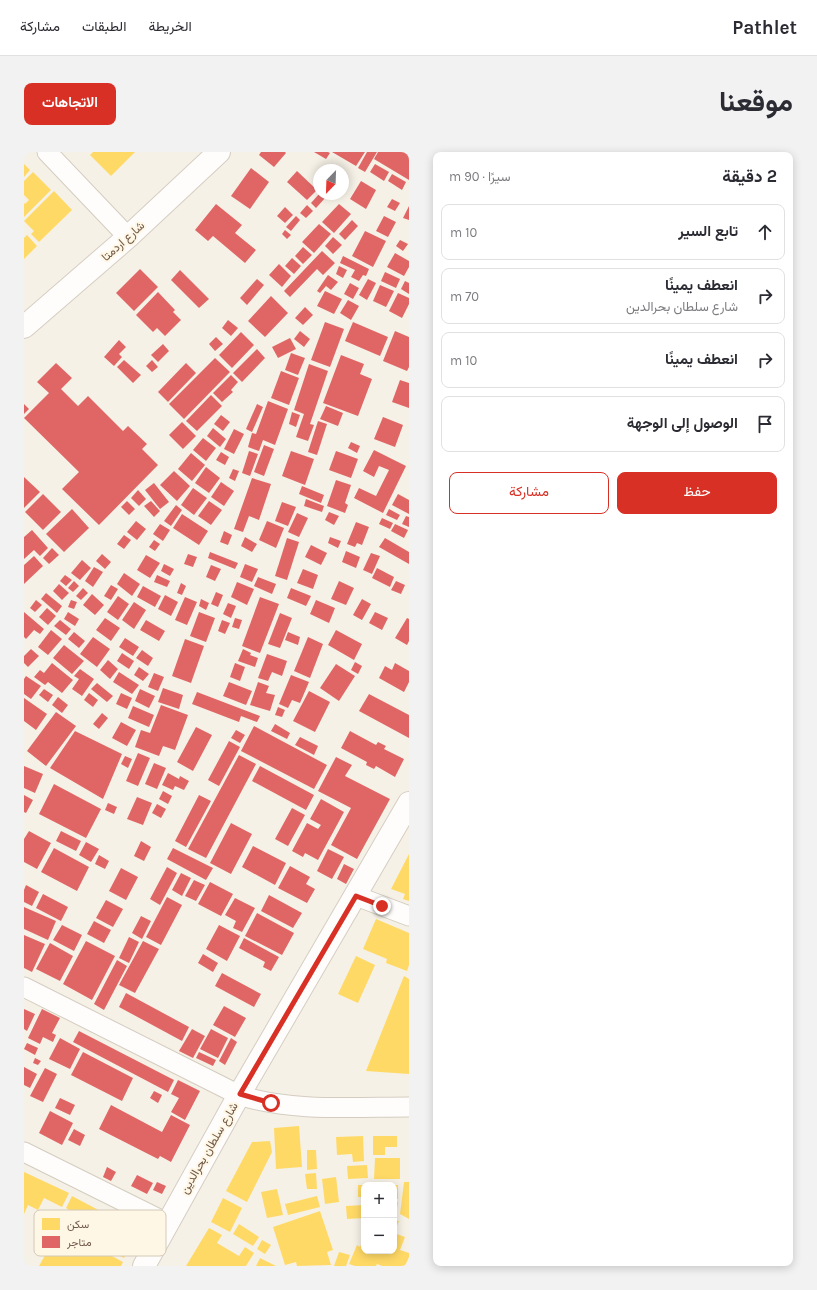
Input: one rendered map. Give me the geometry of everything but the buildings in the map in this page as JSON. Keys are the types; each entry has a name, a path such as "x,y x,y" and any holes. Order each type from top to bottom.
{"street":[{"path":"47,152 128,237"},
{"name":"شارع اردمتا","path":"24,327 128,237 219,152"},
{"name":"شارع سلطان بحرالدين","path":"167,1223 409,803"},
{"path":"356,896 409,916"},
{"path":"24,987 240,1094 271,1103 307,1106 409,1107"},
{"path":"24,1152 141,1210"},
{"name":"شارع سلطان بحرالدين","path":"144,1266 149,1256"}],"route":[{"path":"271,1103 240,1094 356,896 382,906"}]}
